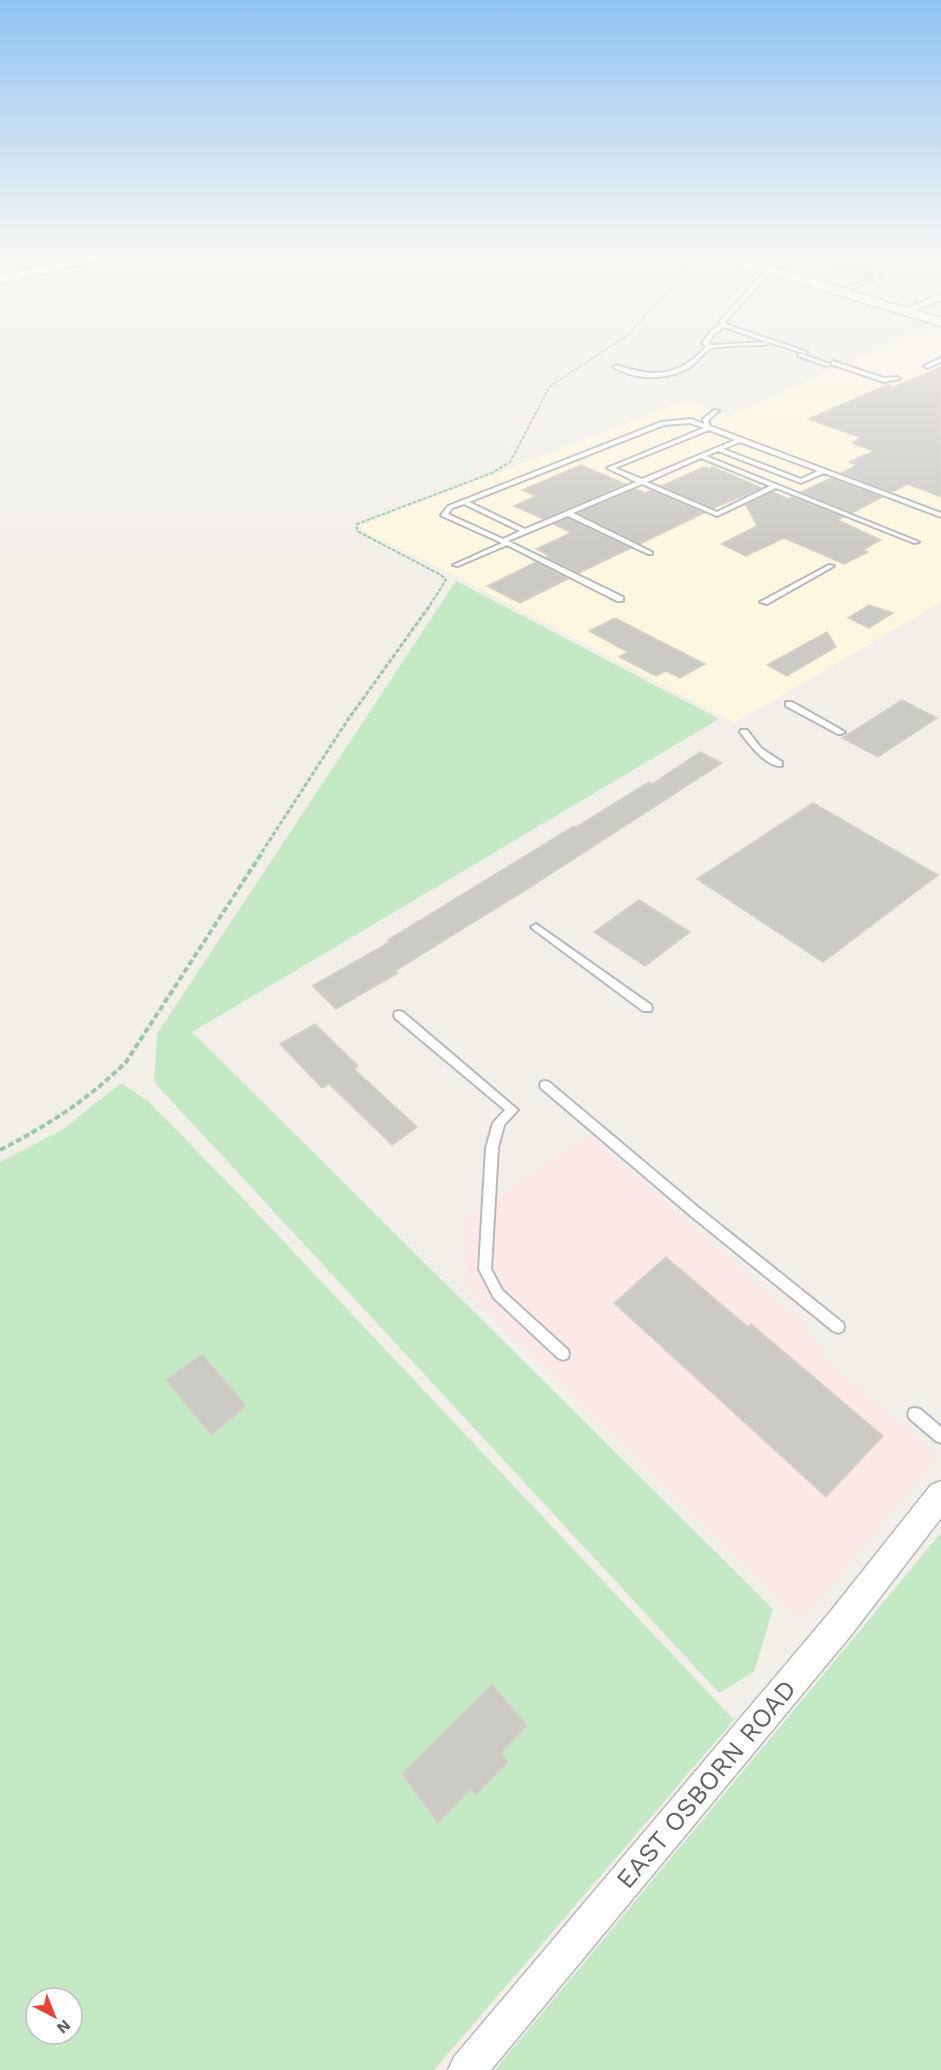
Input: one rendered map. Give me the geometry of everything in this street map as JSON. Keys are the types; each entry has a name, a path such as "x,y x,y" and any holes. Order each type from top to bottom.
{"street":[{"name":"EAST OSBORN ROAD","path":"467,2070 841,1623 941,1495"}],"lane":[{"path":"616,367 631,374 653,377 686,369 704,354"},
{"path":"802,354 884,380 897,379"},
{"path":"927,366 941,360"},
{"path":"708,428 705,420 716,411"},
{"path":"620,599 505,542 444,515 450,507 464,501 663,423 691,421 941,515"},
{"path":"708,428 610,468 717,514 776,486"},
{"path":"456,565 524,531 739,440"},
{"path":"717,449 801,481 823,471"},
{"path":"700,456 916,542"},
{"path":"464,501 524,531"},
{"path":"567,513 650,553"},
{"path":"764,602 831,566"},
{"path":"789,704 841,732"},
{"path":"744,732 758,750 779,764"},
{"path":"536,927 647,1008"},
{"path":"399,1015 512,1110 499,1123 492,1148 485,1269 498,1294 563,1354"},
{"path":"545,1085 695,1212 838,1327"},
{"path":"915,1414 941,1436"}],"path":[{"path":"0,1150 54,1122 86,1100 126,1062 347,721 443,587 446,580 441,575 357,531 357,524 492,472 510,462 550,386 600,354"}],"shaded area":[{"path":"868,354 941,354 941,602 735,723 460,578 361,530 363,525 687,400 727,417"},
{"path":"588,1135 804,1325 830,1365 938,1455 802,1620 480,1302 467,1284 464,1219"}],"green space":[{"path":"456,581 719,719 192,1032 773,1609 754,1672 719,1693 154,1082 157,1034"},
{"path":"121,1083 148,1101 237,1192 734,1720 434,2070 0,2070 0,1162 62,1130"},
{"path":"941,1533 941,2070 495,2070"}],"building":[{"path":"941,367 941,497 908,484 892,492 841,473 857,465 849,462 874,451 852,443 861,438 808,419 887,385 894,387"},
{"path":"581,465 625,484 543,519 514,506 536,496 522,490"},
{"path":"704,467 709,469 713,467 762,488 714,508 661,486"},
{"path":"831,478 882,497 852,513 801,492"},
{"path":"636,489 645,493 651,490 704,513 640,544 578,513"},
{"path":"773,492 843,517 838,520 881,540 863,550 868,552 844,564 784,538 746,556 721,544 757,526 746,505"},
{"path":"568,518 631,548 579,573 536,549 571,533 554,524"},
{"path":"536,562 568,579 520,603 487,586"},
{"path":"869,605 893,613 869,628 848,618"},
{"path":"615,618 705,664 680,678 666,671 656,676 619,657 628,652 589,631"},
{"path":"827,632 836,647 787,676 767,665"},
{"path":"902,700 937,718 878,757 842,738"},
{"path":"700,752 722,763 532,886 395,971 398,973 336,1009 312,986 390,942 388,940 574,826 576,827 649,782 652,784"},
{"path":"813,803 938,875 823,962 697,879"},
{"path":"639,900 690,932 645,966 594,932"},
{"path":"315,1024 358,1066 354,1069 417,1127 392,1145 329,1084 322,1088 280,1044"},
{"path":"666,1257 748,1327 751,1324 883,1436 826,1497 614,1303"},
{"path":"202,1354 246,1406 211,1435 166,1380"},
{"path":"492,1684 527,1726 501,1753 508,1762 476,1795 471,1789 438,1823 402,1774"}]}
